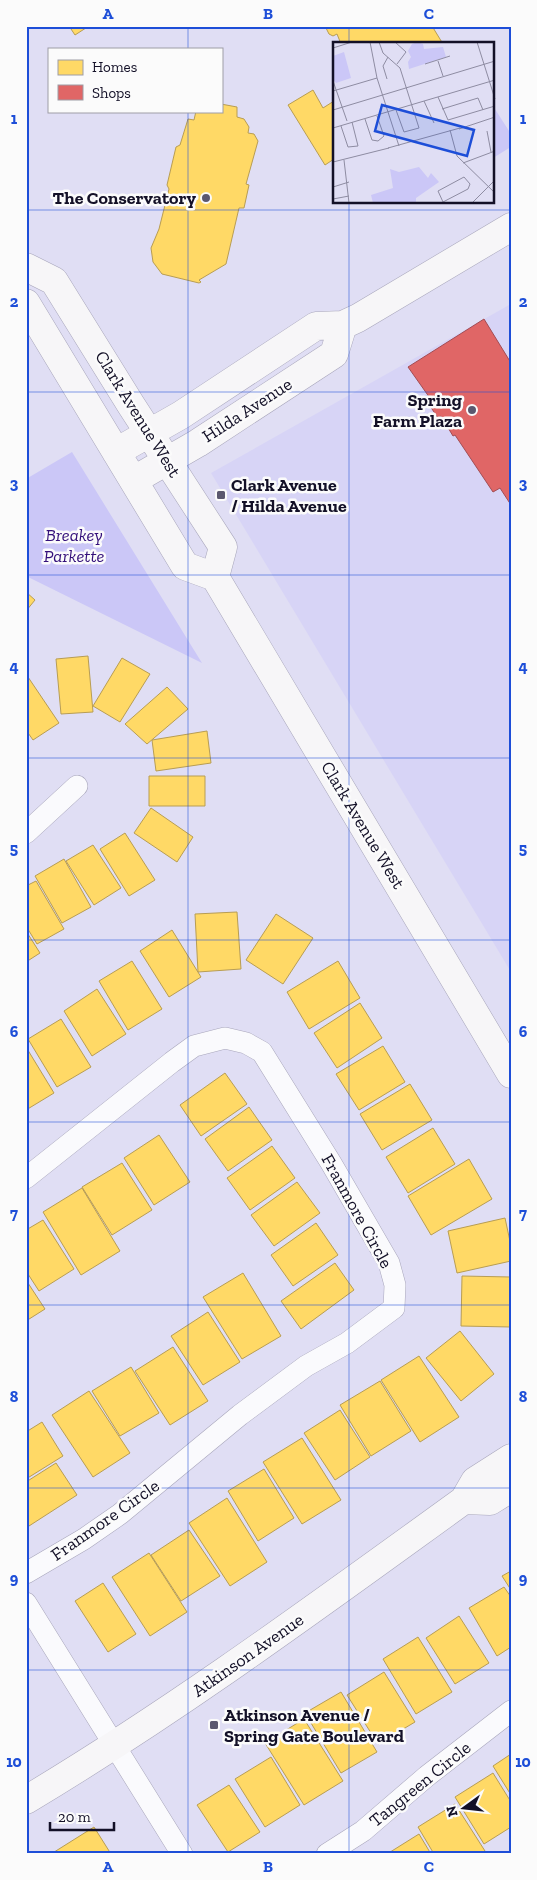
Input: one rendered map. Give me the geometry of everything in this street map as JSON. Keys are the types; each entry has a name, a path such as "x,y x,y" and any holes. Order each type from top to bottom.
{"street":[{"name":"Hilda Avenue","path":"116,452 150,433 316,326 343,325 511,227"},
{"name":"Clark Avenue West","path":"26,267 54,280 223,547 215,577 511,1074"},
{"path":"26,303 185,566 215,577"},
{"name":"Hilda Avenue","path":"134,480 334,354 343,325"},
{"path":"26,832 78,786"},
{"name":"Franmore Circle","path":"26,1178 194,1046 225,1038 246,1043 262,1052 309,1126 389,1264 394,1285 394,1308 347,1343 306,1366 240,1415 120,1514 84,1539 26,1573"},
{"name":"Atkinson Avenue","path":"26,1800 115,1746 219,1676 464,1500 475,1481 511,1458"},
{"path":"464,1500 490,1500 511,1488"},
{"path":"26,1603 182,1854"},
{"name":"Tangreen Circle","path":"326,1854 362,1831 511,1711"}],"shaded area":[{"path":"511,304 511,972 211,473"}],"green space":[{"path":"494,108 511,134 511,147 494,157"},
{"name":"Breakey Parkette","path":"72,452 202,663 26,576 26,479"}],"building: Homes":[{"path":"69,26 89,26 75,35"},
{"path":"330,26 432,26 442,42 340,42 337,34 333,36 329,34 326,28"},
{"path":"313,90 323,108 333,102 333,160 325,165 288,105"},
{"name":"The Conservatory","path":"222,104 237,107 237,117 244,119 249,127 248,133 254,134 258,141 246,184 249,185 244,208 239,208 226,264 199,280 201,282 199,283 162,274 153,262 151,248 159,229 169,189 167,185 176,147 180,145 188,119 194,120 196,112 222,112"},
{"path":"26,592 35,600 26,611"},
{"path":"88,656 93,712 61,714 56,659"},
{"path":"122,658 150,674 120,722 93,706"},
{"path":"28,677 59,723 33,740 26,730 26,679"},
{"path":"167,687 188,709 147,744 125,724"},
{"path":"207,731 211,763 156,771 152,740"},
{"path":"149,776 205,776 205,806 149,806"},
{"path":"151,808 193,837 177,862 134,833"},
{"path":"125,833 155,880 129,896 100,849"},
{"path":"93,845 121,888 94,905 66,861"},
{"path":"64,859 91,907 62,923 35,876"},
{"path":"36,881 64,929 37,944 26,926 26,886"},
{"path":"237,912 241,969 198,972 195,914"},
{"path":"276,914 313,938 283,984 246,960"},
{"path":"172,930 201,977 169,997 140,951"},
{"path":"26,931 40,953 26,962"},
{"path":"132,961 162,1009 128,1030 99,981"},
{"path":"338,961 360,998 309,1029 287,992"},
{"path":"97,989 126,1034 92,1056 64,1011"},
{"path":"360,1003 382,1038 337,1068 314,1033"},
{"path":"61,1019 91,1067 57,1087 28,1039"},
{"path":"383,1046 405,1082 359,1110 336,1074"},
{"path":"26,1047 54,1093 26,1110"},
{"path":"225,1073 247,1104 201,1136 180,1105"},
{"path":"410,1084 432,1120 382,1150 360,1114"},
{"path":"249,1107 272,1140 228,1171 205,1139"},
{"path":"433,1128 455,1164 408,1193 386,1157"},
{"path":"159,1135 190,1182 154,1205 124,1158"},
{"path":"272,1146 295,1178 250,1210 227,1178"},
{"path":"469,1159 492,1199 431,1235 408,1196"},
{"path":"122,1163 152,1210 112,1235 82,1187"},
{"path":"297,1182 320,1213 274,1246 251,1215"},
{"path":"82,1188 120,1251 81,1275 43,1212"},
{"path":"505,1218 511,1246 511,1261 457,1273 448,1231"},
{"path":"43,1220 74,1269 39,1291 26,1271 26,1230"},
{"path":"316,1223 338,1255 293,1286 271,1255"},
{"path":"335,1263 354,1290 301,1329 281,1301"},
{"path":"243,1273 281,1336 242,1359 203,1297"},
{"path":"462,1276 511,1277 511,1327 461,1326"},
{"path":"26,1280 45,1309 26,1321"},
{"path":"208,1312 240,1362 203,1385 171,1336"},
{"path":"460,1331 494,1374 461,1401 426,1358"},
{"path":"173,1347 208,1401 170,1425 135,1371"},
{"path":"419,1356 459,1417 420,1442 381,1380"},
{"path":"131,1367 159,1413 120,1436 92,1391"},
{"path":"380,1381 411,1431 371,1456 340,1405"},
{"path":"89,1391 130,1453 93,1477 52,1415"},
{"path":"340,1410 370,1457 335,1480 304,1433"},
{"path":"42,1422 63,1456 26,1479 26,1432"},
{"path":"302,1438 341,1500 302,1524 263,1462"},
{"path":"56,1463 77,1495 29,1526 26,1522 26,1482"},
{"path":"264,1469 294,1518 258,1541 228,1491"},
{"path":"227,1498 267,1562 230,1586 189,1523"},
{"path":"189,1530 220,1576 181,1601 151,1555"},
{"path":"149,1553 187,1612 150,1636 112,1577"},
{"path":"511,1571 511,1590 502,1576"},
{"path":"103,1583 136,1634 108,1652 75,1601"},
{"path":"504,1587 511,1597 511,1647 497,1656 469,1608"},
{"path":"459,1616 489,1663 455,1684 426,1638"},
{"path":"418,1637 452,1692 416,1714 383,1659"},
{"path":"384,1672 415,1722 378,1744 347,1695"},
{"path":"341,1692 377,1752 341,1773 305,1713"},
{"path":"304,1719 343,1781 304,1805 265,1743"},
{"path":"511,1754 511,1795 493,1766"},
{"path":"271,1757 300,1805 265,1827 235,1779"},
{"path":"493,1773 511,1802 511,1827 484,1844 455,1797"},
{"path":"229,1785 260,1832 228,1852 197,1805"},
{"path":"455,1804 485,1851 481,1854 434,1854 418,1827"},
{"path":"94,1827 111,1854 51,1854"},
{"path":"419,1834 431,1854 387,1854"}],"building: Shops":[{"name":"Spring Farm Plaza","path":"484,319 511,363 511,505 500,488 493,492 441,416 438,418 428,403 432,401 408,367"}],"place":[{"name":"The Conservatory","path":"206,198"},
{"name":"Spring Farm Plaza","path":"472,410"},
{"name":"Clark Avenue / Hilda Avenue","path":"221,495"},
{"name":"Atkinson Avenue / Spring Gate Boulevard","path":"214,1725"}]}
